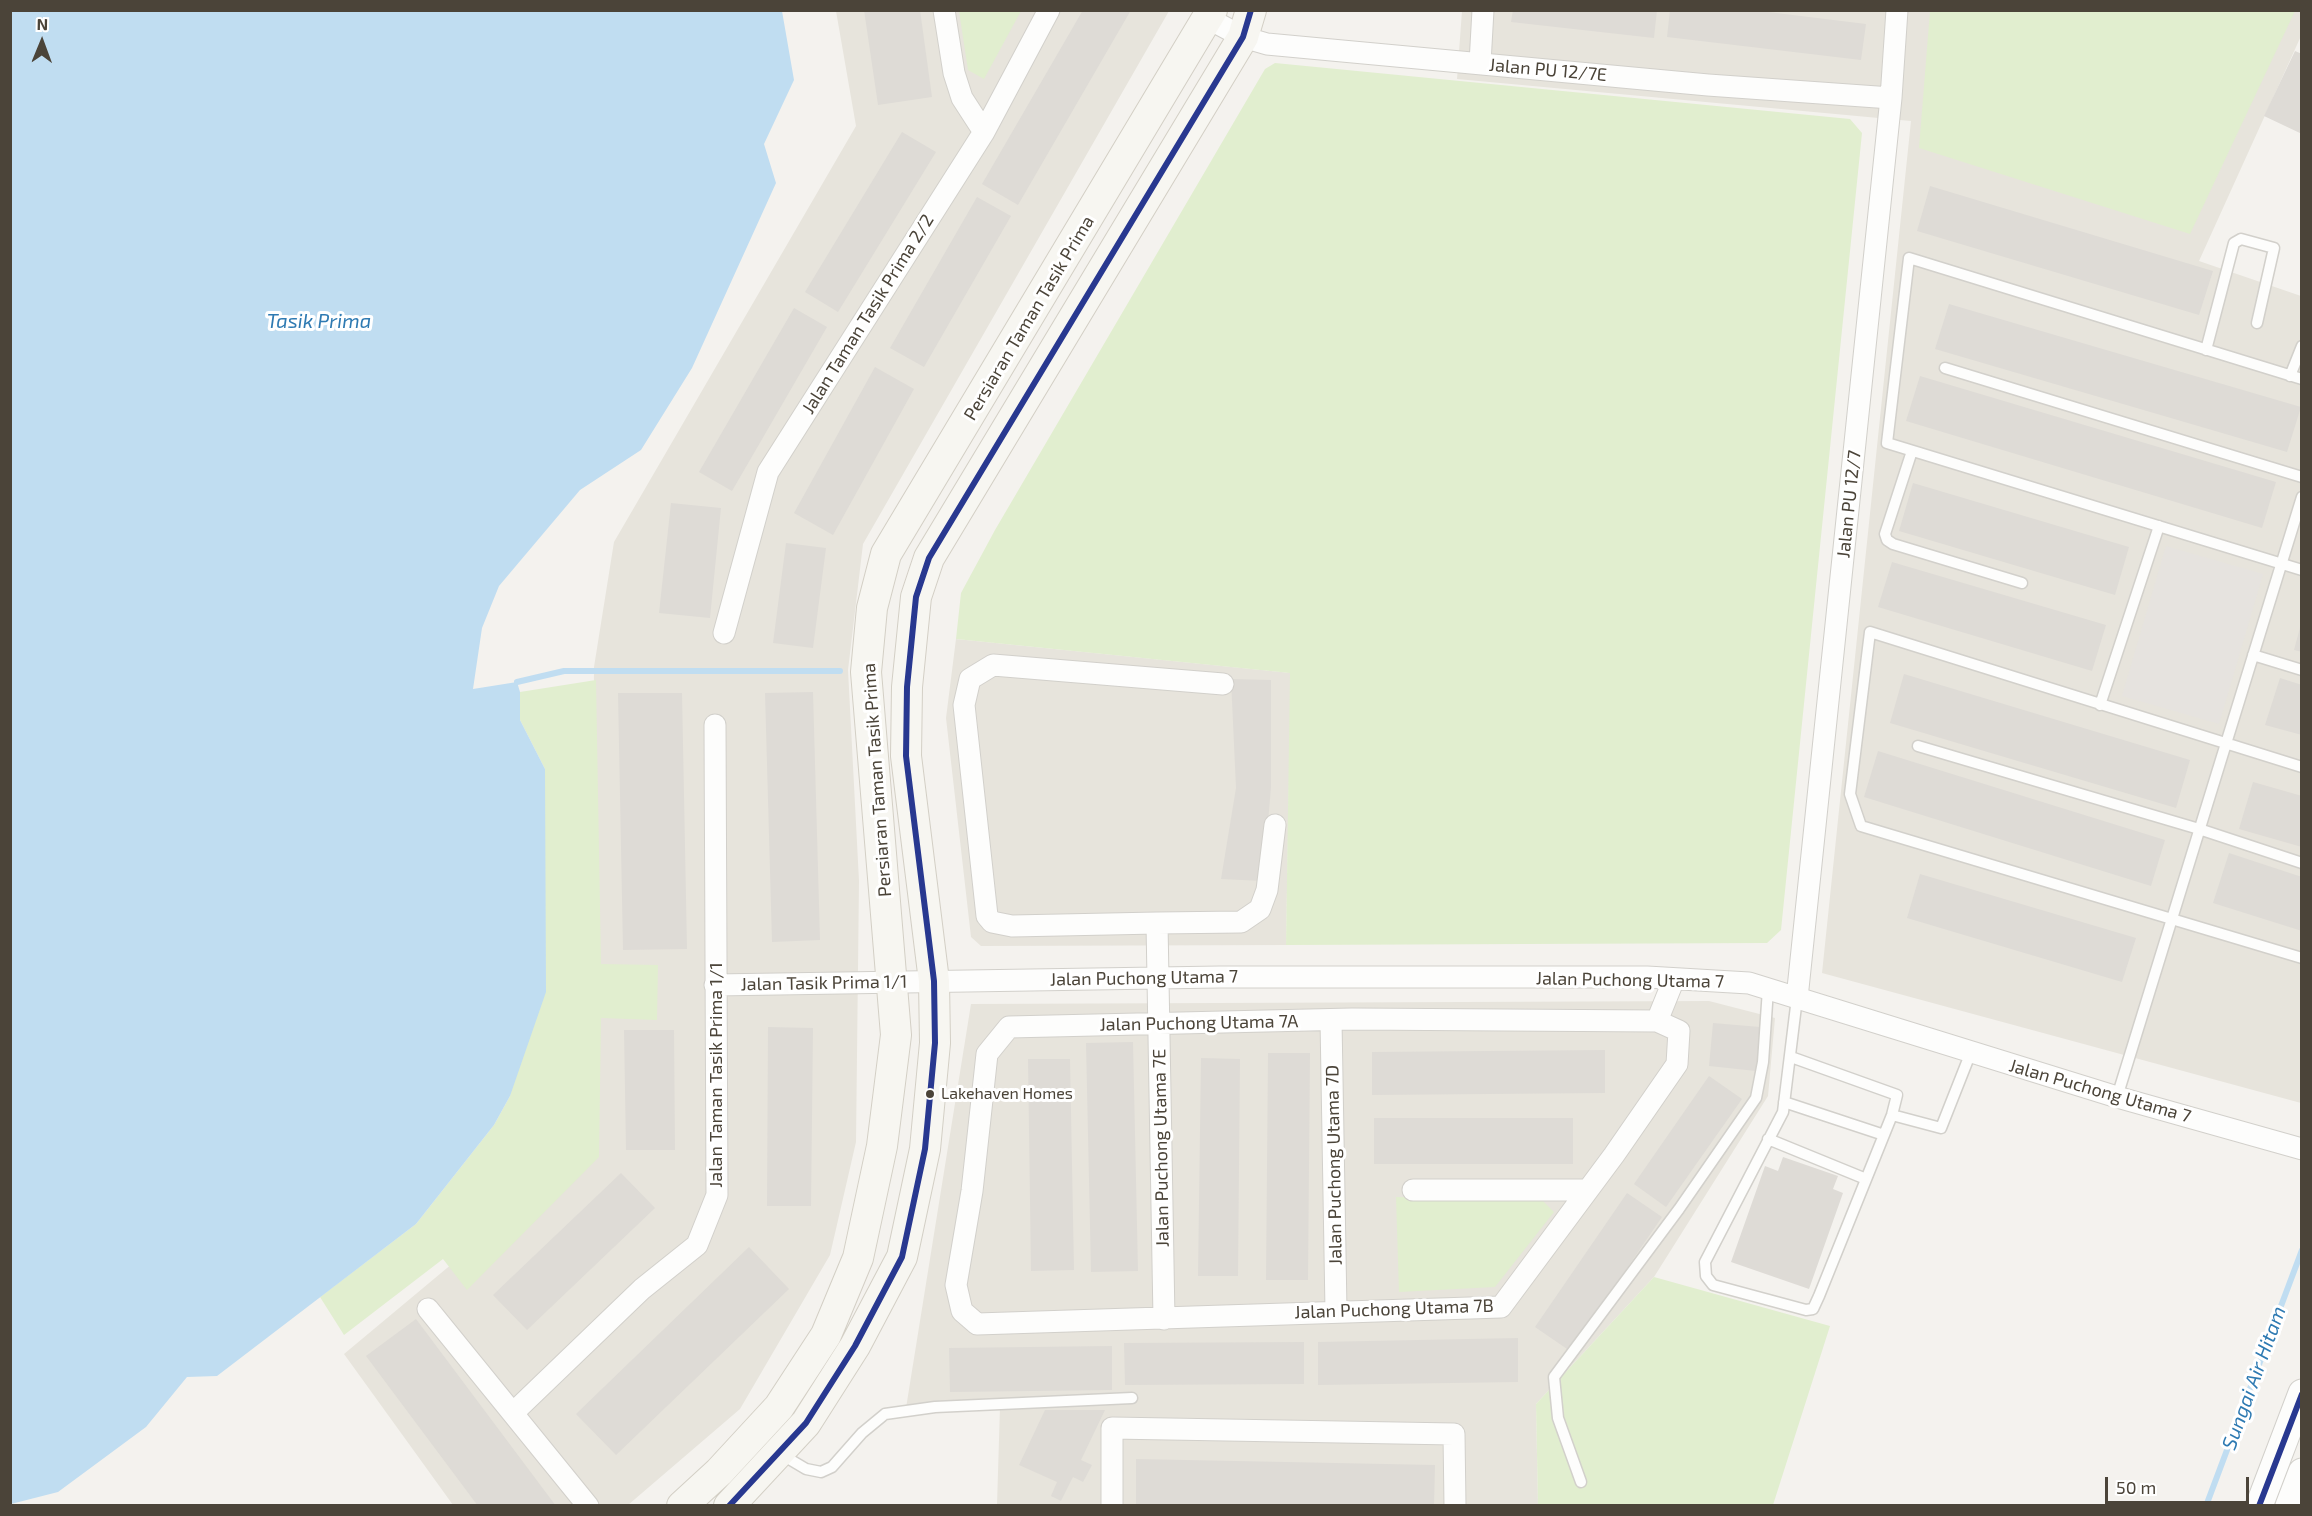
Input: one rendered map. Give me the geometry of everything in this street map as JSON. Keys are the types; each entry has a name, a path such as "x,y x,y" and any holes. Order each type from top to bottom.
{"main road":[{"name":"Persiaran Taman Tasik Prima","path":"682,1506 719,1472 779,1407 826,1335 858,1258 882,1146 895,1046 892,982 866,672 872,608 886,555 1211,15"},
{"name":"Persiaran Taman Tasik Prima","path":"729,1506 806,1423 855,1346 902,1257 925,1149 935,1043 934,981 906,756 907,687 919,587 929,558 1247,24"}],"street":[{"path":"944,10 954,73 962,98 984,132"},
{"name":"Jalan Taman Tasik Prima 2/2","path":"724,633 768,472 984,132 1049,10"},
{"path":"1480,63 1484,10"},
{"name":"Jalan PU 12/7","path":"1797,998 1892,98 1896,10"},
{"name":"Jalan PU 12/7E","path":"1211,15 1247,24 1267,44 1708,85 1892,98"},
{"path":"1222,684 993,665 970,679 966,688 964,705 987,916 992,922 1012,926 1241,922 1260,909 1267,890 1275,825"},
{"name":"Jalan Taman Tasik Prima 1/1","path":"513,1413 642,1289 697,1245 717,1195 715,725"},
{"name":"Jalan Puchong Utama 7E","path":"1157,923 1164,1319"},
{"name":"Jalan Puchong Utama 7","path":"934,981 1159,978 1674,979 1749,983 2117,1096 2301,1149"},
{"path":"1657,1021 1674,979"},
{"name":"Jalan Tasik Prima 1/1","path":"715,985 934,981"},
{"name":"Jalan Puchong Utama 7A","path":"956,1285 972,1191 987,1054 1009,1027 1331,1020 1657,1021"},
{"name":"Jalan Puchong Utama 7D","path":"1331,1020 1336,1311"},
{"name":"Jalan Puchong Utama 7B","path":"956,1285 962,1311 977,1324 1501,1307 1588,1190 1677,1064 1679,1031 1657,1021"},
{"path":"1413,1190 1588,1190"},
{"path":"428,1309 588,1506"},
{"path":"2259,1506 2301,1393"},
{"path":"1112,1506 1112,1428 1454,1434 1455,1506"},
{"path":"2289,1506 2301,1472"}],"lane":[{"path":"2206,350 2234,243 2241,239 2274,248 2257,323"},
{"path":"2301,346 2296,377 1908,258 1887,443 2301,570"},
{"path":"1945,368 2301,477"},
{"path":"1912,450 1885,534 1887,540 1893,544 2022,583"},
{"path":"2117,1096 2301,497"},
{"path":"2100,705 2159,526"},
{"path":"2301,767 1870,632 1850,794 1862,826 2301,958"},
{"path":"2253,655 2301,670"},
{"path":"1918,746 2199,829 2301,863"},
{"path":"1581,1482 1558,1418 1554,1377 1672,1218 1756,1098 1763,1062 1768,989"},
{"path":"1791,1057 1897,1095 1892,1115 1813,1309 1806,1310 1713,1285 1706,1275 1706,1262 1783,1112 1797,998"},
{"path":"1892,1115 1941,1128 1971,1052"},
{"path":"1784,1102 1884,1135"},
{"path":"1768,1139 1866,1179"},
{"path":"779,1453 806,1469 821,1472 832,1467 862,1433 885,1414 934,1407 1132,1398"}],"shaded area":[{"path":"836,11 1169,11 863,544 848,670 859,881 856,1142 830,1255 740,1409 628,1505 453,1505 344,1354 592,1147 594,667 614,542 856,126"},
{"path":"1462,11 2301,11 2301,36 2199,261 2301,296 2301,1103 1822,973 1911,121 1457,79"},
{"path":"2166,546 2263,574 2219,724 2122,696"},
{"path":"956,639 1291,673 1286,945 981,946 971,937 946,718"},
{"path":"1709,1001 1775,1018 1768,1096 1654,1277 1536,1404 1538,1505 997,1505 1000,1407 906,1408 971,1004"}],"green space":[{"path":"1930,10 2295,11 2190,234 1919,148"},
{"path":"959,11 1021,11 984,79 968,70"},
{"path":"1275,63 1850,119 1862,133 1781,930 1767,943 1286,945 1290,673 956,639 961,593 995,530 1265,69"},
{"path":"596,680 601,964 658,965 657,1020 601,1018 599,1157 467,1290 443,1259 344,1335 320,1297 416,1224 494,1125 510,1096 545,769 520,720 520,692"},
{"path":"1396,1197 1541,1199 1554,1212 1495,1287 1399,1292"},
{"path":"1654,1277 1830,1326 1773,1505 1538,1505 1536,1404"}],"water":[{"name":"Tasik Prima","path":"10,11 782,11 794,80 764,144 776,183 692,368 641,450 580,490 499,586 482,628 473,689 517,682 520,692 520,720 545,769 546,992 510,1096 494,1125 416,1224 217,1376 187,1377 146,1427 58,1492 11,1504"}],"building":[{"path":"864,10 920,10 932,97 878,105"},
{"path":"1083,10 1131,10 1018,205 982,184"},
{"path":"1513,10 1657,10 1654,38 1511,22"},
{"path":"1670,10 1752,10 1866,24 1861,60 1667,37"},
{"path":"2295,51 2302,54 2302,134 2264,116"},
{"path":"902,132 936,152 838,312 805,292"},
{"path":"1930,186 2213,271 2199,315 1917,231"},
{"path":"977,197 1011,216 924,367 890,348"},
{"path":"1949,304 2301,407 2287,452 1935,349"},
{"path":"794,308 827,327 732,491 699,472"},
{"path":"875,367 914,389 833,535 794,513"},
{"path":"1920,376 2276,482 2262,528 1906,421"},
{"path":"1913,483 2129,547 2115,595 1899,531"},
{"path":"671,503 721,508 710,618 659,613"},
{"path":"786,543 826,548 813,648 773,643"},
{"path":"1892,562 2106,625 2092,671 1878,607"},
{"path":"2302,625 2302,652 2294,650"},
{"path":"1904,674 2190,760 2176,808 1890,723"},
{"path":"2280,678 2302,685 2302,735 2265,725"},
{"path":"1231,679 1271,680 1271,787 1263,881 1221,879 1236,788"},
{"path":"813,692 820,940 772,942 765,693"},
{"path":"618,693 682,693 687,949 623,950"},
{"path":"1878,751 2165,840 2151,886 1864,797"},
{"path":"2253,782 2302,796 2302,847 2239,829"},
{"path":"2229,853 2302,877 2302,931 2213,903"},
{"path":"1920,874 2136,938 2122,982 1907,918"},
{"path":"1713,1023 1760,1027 1756,1071 1709,1066"},
{"path":"768,1027 813,1028 811,1206 767,1206"},
{"path":"624,1030 674,1030 675,1150 626,1150"},
{"path":"1133,1042 1138,1271 1091,1272 1086,1043"},
{"path":"1605,1050 1605,1093 1372,1095 1372,1052"},
{"path":"1268,1053 1310,1053 1308,1280 1266,1280"},
{"path":"1201,1058 1240,1059 1238,1276 1198,1276"},
{"path":"1028,1059 1070,1059 1074,1270 1031,1271"},
{"path":"1709,1076 1742,1099 1666,1207 1634,1184"},
{"path":"1374,1118 1573,1118 1573,1164 1374,1164"},
{"path":"1783,1157 1838,1176 1833,1189 1843,1193 1809,1289 1731,1262 1765,1166 1778,1171"},
{"path":"621,1173 655,1208 527,1330 493,1295"},
{"path":"1627,1193 1662,1217 1570,1351 1535,1327"},
{"path":"749,1247 789,1289 616,1455 576,1414"},
{"path":"416,1319 556,1506 478,1506 366,1356"},
{"path":"1518,1338 1518,1382 1318,1385 1318,1342"},
{"path":"1304,1342 1304,1384 1125,1385 1124,1343"},
{"path":"1112,1346 1112,1390 950,1392 949,1348"},
{"path":"1045,1410 1105,1410 1081,1460 1092,1465 1083,1482 1073,1477 1061,1501 1051,1496 1057,1482 1019,1465"},
{"path":"1136,1459 1435,1465 1434,1506 1136,1504"}],"waterway":[{"path":"517,682 564,671 840,671"},
{"name":"Sungai Air Hitam","path":"2206,1506 2302,1250"}],"transit line":[{"path":"729,1506 806,1423 855,1346 902,1257 925,1149 935,1043 934,981 906,756 907,687 916,597 929,558 1243,37 1251,10"},
{"path":"2259,1506 2302,1394"}],"place":[{"name":"Lakehaven Homes","path":"930,1094"}]}
